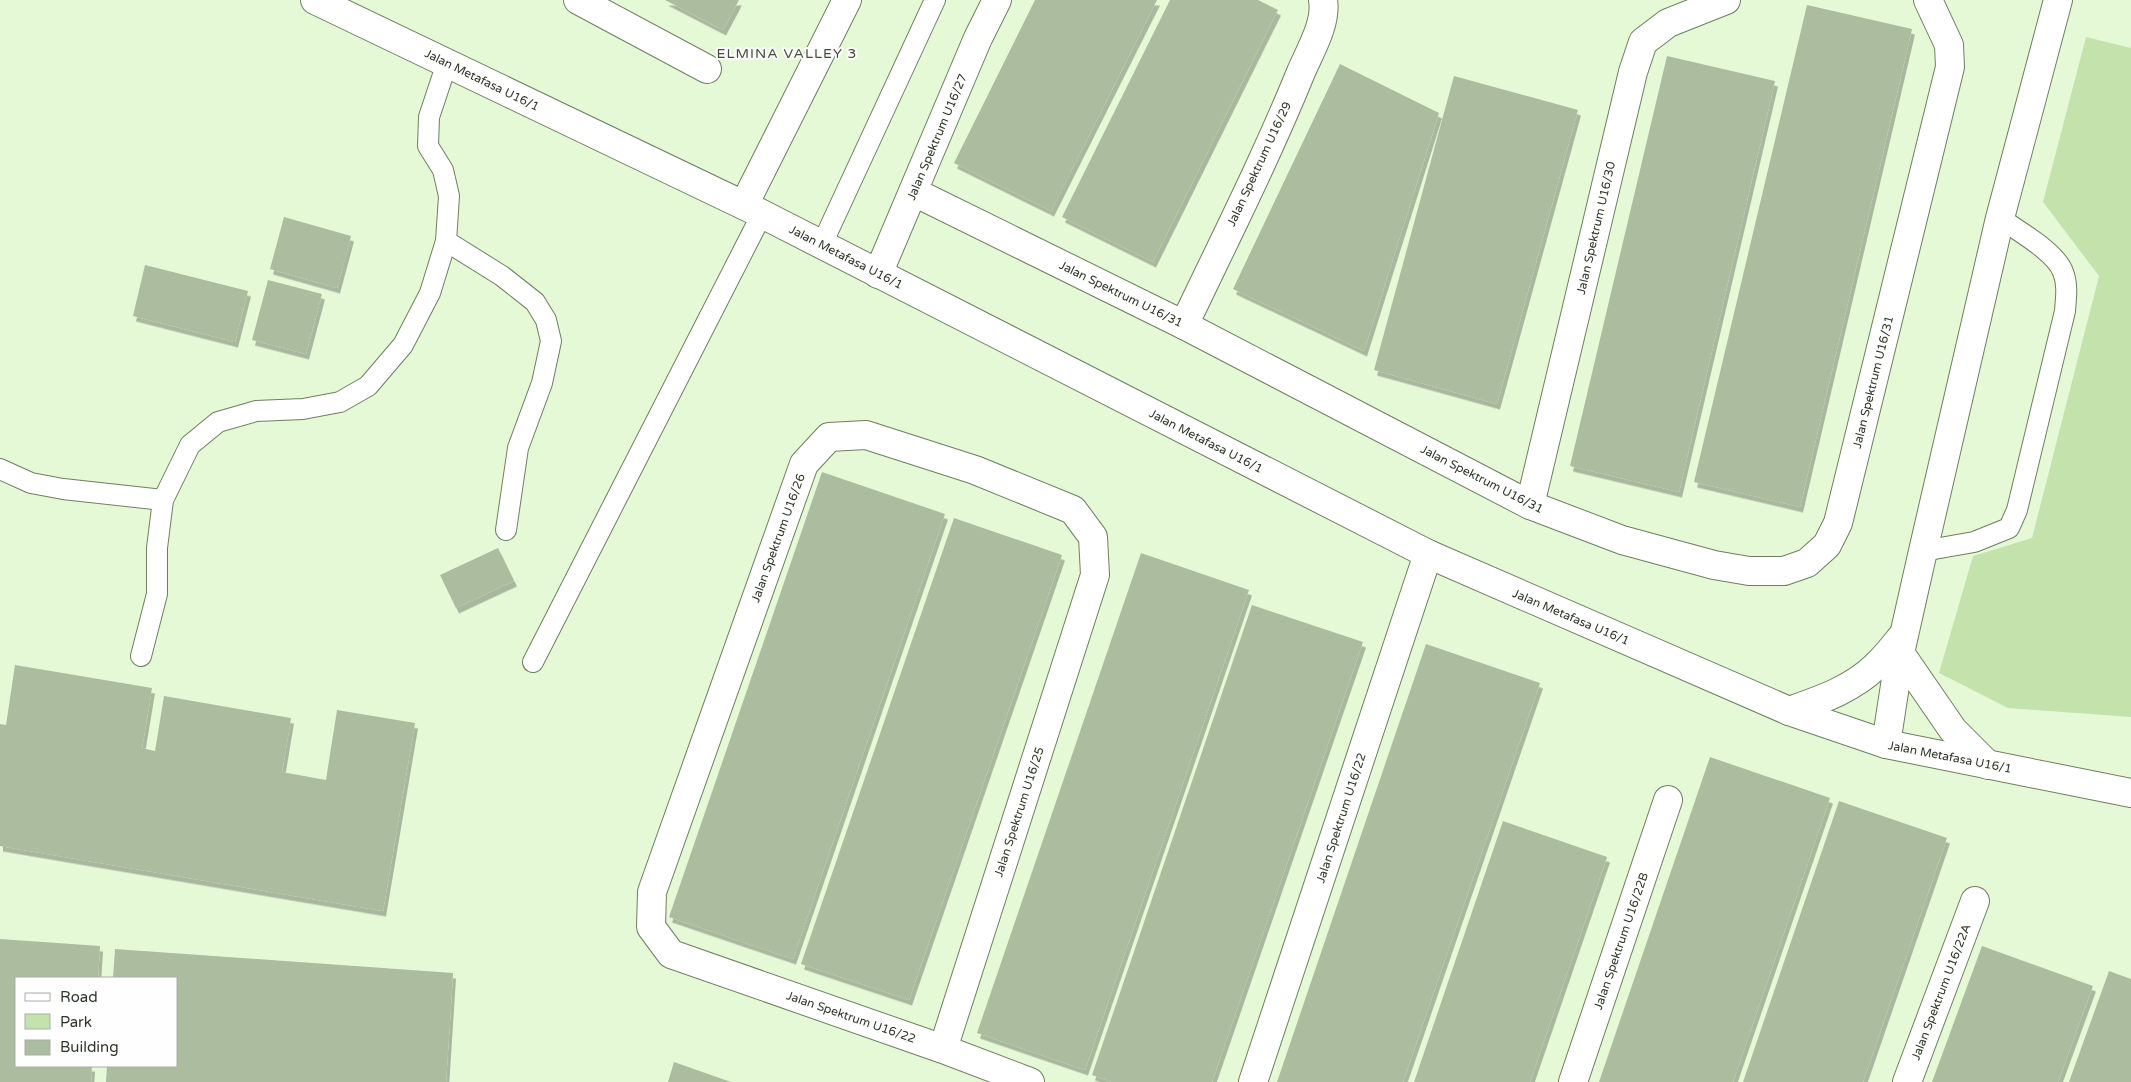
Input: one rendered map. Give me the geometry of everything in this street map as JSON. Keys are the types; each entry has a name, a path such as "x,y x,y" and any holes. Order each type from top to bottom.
{"street":[{"name":"Jalan Metafasa U16/1","path":"315,0 753,209 1428,554 1789,711 1886,744 2131,793"},
{"path":"578,0 707,69"},
{"path":"753,209 847,0"},
{"name":"Jalan Spektrum U16/27","path":"878,274 978,38 997,0"},
{"name":"Jalan Spektrum U16/29","path":"1184,325 1282,119 1317,34 1322,18 1323,0"},
{"name":"Jalan Spektrum U16/30","path":"1530,505 1631,82 1643,42 1668,24 1726,0"},
{"name":"Jalan Spektrum U16/31","path":"914,192 1184,325 1530,505 1622,540 1714,565 1749,571 1784,571 1807,563 1827,545 1838,523 1950,67 1948,45 1928,0"},
{"path":"1886,744 1902,643 2000,218 2058,0"},
{"name":"Jalan Spektrum U16/26","path":"671,954 651,927 652,892 804,464 829,437 866,435 975,470 1073,510 1093,537 1095,575"},
{"name":"Jalan Spektrum U16/22","path":"1253,1082 1428,554"},
{"name":"Jalan Spektrum U16/25","path":"943,1049 1095,575"},
{"path":"1789,711 1835,695 1861,678 1902,643"},
{"path":"1902,643 1952,730 1988,764"},
{"name":"Jalan Spektrum U16/22B","path":"1574,1082 1668,800"},
{"name":"Jalan Spektrum U16/22A","path":"1907,1082 1975,901"},
{"name":"Jalan Spektrum U16/22","path":"671,954 943,1049 1030,1082"}],"lane":[{"path":"822,244 935,0"},
{"path":"141,656 157,594 157,548 163,500 190,445 218,422 256,411 303,409 340,402 368,386 403,345 430,293 446,241 449,196 443,170 428,146 429,117 448,63"},
{"path":"533,662 753,209"},
{"path":"1923,552 1974,542 2009,528 2017,510 2065,311 2067,290 2063,270 2051,255 2000,218"},
{"path":"446,241 502,276 535,302 546,320 551,340 542,383 518,448 506,530"},
{"path":"0,469 31,483 63,489 163,500"}],"green space":[{"path":"2086,37 2131,48 2131,717 2008,708 1939,673 1973,556 2032,538 2099,276 2043,202"}],"building":[{"path":"665,0 739,0 723,30"},
{"path":"1035,0 1157,0 1051,211 954,163"},
{"path":"1170,0 1258,0 1278,10 1153,262 1062,217"},
{"path":"1807,5 1912,29 1800,507 1694,482"},
{"path":"1667,56 1775,81 1679,492 1570,466"},
{"path":"1340,64 1439,113 1364,351 1233,289"},
{"path":"1454,76 1578,110 1497,404 1374,370"},
{"path":"284,217 351,236 337,288 270,269"},
{"path":"145,265 248,291 235,342 133,316"},
{"path":"268,280 322,294 306,354 252,340"},
{"path":"822,472 945,514 793,959 669,917"},
{"path":"954,518 1062,555 909,1000 801,964"},
{"path":"498,548 514,581 456,608 440,575"},
{"path":"1141,553 1249,590 1085,1070 977,1033"},
{"path":"1252,605 1363,642 1212,1082 1112,1082 1092,1075"},
{"path":"1426,644 1540,683 1403,1082 1277,1082"},
{"path":"15,665 152,688 142,748 155,751 164,696 291,718 282,772 326,780 337,710 415,723 383,911 0,846 0,724 6,725"},
{"path":"1710,757 1830,798 1733,1082 1599,1082"},
{"path":"1839,801 1947,838 1863,1082 1743,1082"},
{"path":"1503,821 1607,857 1530,1082 1414,1082"},
{"path":"0,939 100,946 98,977 15,977 15,1067 92,1067 91,1082 0,1082"},
{"path":"1982,946 2093,986 2058,1082 1932,1082"},
{"path":"115,949 453,973 446,1082 106,1082 107,1067 178,1067 178,977 113,977"},
{"path":"2109,971 2131,979 2131,1082 2069,1082"},
{"path":"674,1062 731,1082 668,1082"}],"district":[{"name":"ELMINA VALLEY 3","path":"787,53"}]}
